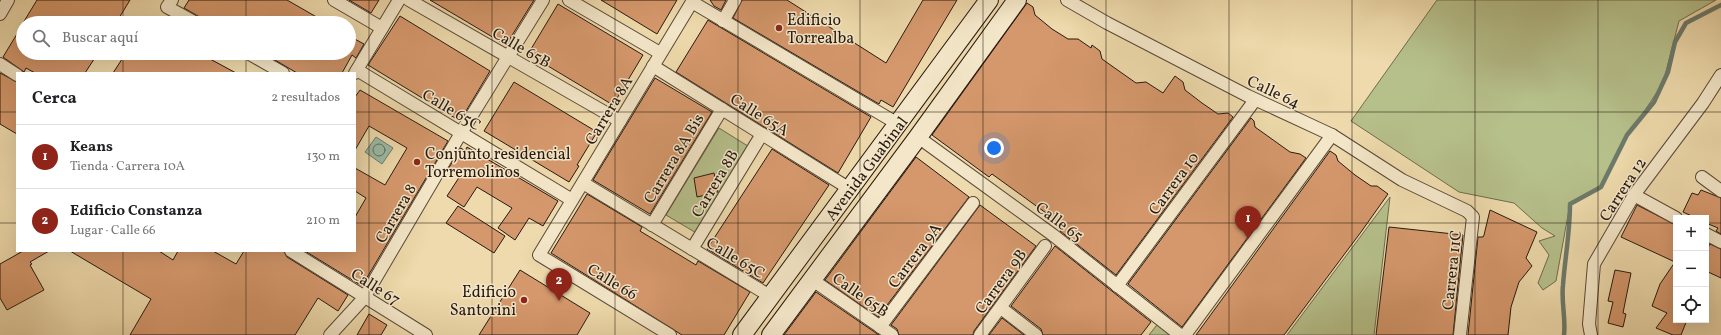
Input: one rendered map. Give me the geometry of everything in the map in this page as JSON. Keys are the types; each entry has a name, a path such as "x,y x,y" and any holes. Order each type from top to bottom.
{"main road":[{"name":"Avenida Guabinal","path":"742,335 989,0"},
{"name":"Avenida Guabinal","path":"771,335 811,279 918,137 1017,0"}],"street":[{"path":"0,14 8,0"},
{"path":"334,0 382,28"},
{"path":"356,72 399,0"},
{"name":"Calle 65B","path":"409,0 620,121"},
{"name":"Carrera 8","path":"330,335 364,298 461,133 543,0"},
{"path":"569,0 660,53"},
{"path":"735,0 723,21 898,124"},
{"name":"Calle 64","path":"1068,0 1106,23 1255,100 1332,135 1402,180 1467,211"},
{"name":"Carrera 8A","path":"539,255 692,2 723,21"},
{"path":"170,4 186,16"},
{"path":"260,60 281,72"},
{"path":"0,64 16,74"},
{"name":"Calle 65A","path":"654,66 850,189"},
{"name":"Calle 65C","path":"356,72 572,200"},
{"name":"Carrera 12","path":"1591,335 1588,324 1594,264 1634,195 1703,103 1721,75"},
{"name":"Carrera 10","path":"1118,286 1255,100"},
{"name":"Carrera 8A Bis","path":"652,225 722,109"},
{"name":"Carrera 8B","path":"692,249 762,134"},
{"path":"1185,335 1332,135"},
{"name":"Calle 65","path":"918,137 1053,235 1180,335"},
{"path":"1702,177 1720,188"},
{"name":"Calle 65C","path":"583,183 770,296"},
{"path":"1634,195 1673,216"},
{"name":"Carrera 9A","path":"880,327 973,203"},
{"name":"Carrera 11C","path":"1460,335 1473,217 1467,211"},
{"path":"1709,236 1721,242"},
{"name":"Carrera 9B","path":"980,335 1045,246"},
{"name":"Calle 67","path":"293,252 364,298 426,335"},
{"name":"Calle 66","path":"539,255 670,335"},
{"name":"Calle 65B","path":"811,279 892,335"},
{"path":"1001,308 1036,335"}],"green space":[{"path":"1437,0 1716,0 1679,21 1663,83 1618,151 1601,187 1570,204 1556,281 1543,290 1538,283 1549,255 1539,241 1555,236 1542,228 1514,203 1459,192 1351,121"},
{"path":"719,128 751,148 698,234 666,215"},
{"path":"1390,197 1374,335 1287,335"},
{"path":"1160,321 1180,335 1149,335"}],"water":[{"path":"376,137 393,148 382,164 365,152"}],"building":[{"path":"37,0 130,0 120,16 27,16"},
{"path":"189,0 287,0 315,16 198,16 184,8"},
{"path":"349,0 379,0 371,13"},
{"path":"430,0 534,0 506,45"},
{"path":"601,0 677,0 657,34"},
{"path":"710,0 726,0 721,10 714,6"},
{"path":"742,0 787,0 886,63 923,0 957,0 893,107 881,100 879,104 733,18"},
{"path":"1027,3 1033,7 1035,15 1052,29 1068,39 1078,39 1091,48 1092,45 1100,51 1102,59 1136,83 1146,82 1163,93 1175,76 1183,82 1185,90 1202,103 1218,114 1228,113 1233,117 1116,275 1060,231 1064,226 992,174 989,177 932,135"},
{"path":"558,4 643,55 613,105 528,54"},
{"path":"400,16 490,71 460,121 368,65"},
{"path":"708,20 871,117 838,173 676,72"},
{"path":"16,36 16,60 93,60 86,72 33,72 26,68 24,72 3,57"},
{"path":"356,40 364,44 356,58"},
{"path":"121,60 212,60 234,72 114,72"},
{"path":"275,60 349,60 343,72 295,72"},
{"path":"0,73 16,81 16,133 0,124"},
{"path":"655,78 712,112 650,214 593,180"},
{"path":"514,82 597,132 577,165 579,166 569,182 484,131"},
{"name":"Conjunto residencial Torremolinos","path":"360,90 448,141 362,286 307,252 356,252 356,215 366,198 356,192 356,169 385,185 407,148 369,126 356,148 356,96"},
{"path":"1251,118 1254,121 1255,127 1290,152 1300,154 1306,158 1182,327 1128,284"},
{"path":"467,147 558,201 543,226 529,218 515,240 498,228 512,208 477,187 464,207 447,196 460,176 448,169 461,148 465,151"},
{"path":"772,149 829,185 763,283 707,249"},
{"path":"1330,151 1336,155 1338,161 1355,175 1371,186 1377,186 1388,194 1361,232 1284,335 1196,335"},
{"path":"916,157 969,197 878,317 825,280"},
{"path":"714,173 718,192 697,197 694,178"},
{"path":"1701,190 1721,198 1721,234 1716,231 1718,228 1709,224 1709,215 1690,215 1683,212 1692,193 1698,195"},
{"path":"587,194 642,227 640,231 696,265 698,261 750,292 724,335 682,335 551,253"},
{"path":"980,205 1036,246 974,331 973,335 899,335 897,329 891,325"},
{"path":"1637,205 1673,223 1673,261 1621,237"},
{"path":"458,206 505,236 494,253 446,223"},
{"path":"1490,210 1537,232 1526,258 1532,266 1519,282 1511,307 1508,335 1468,335 1478,237 1483,237 1484,235"},
{"path":"1389,227 1463,235 1453,335 1376,335"},
{"path":"1710,244 1721,249 1721,278 1709,272"},
{"path":"1055,246 1151,322 1141,335 1043,335 1041,329 1011,306"},
{"path":"21,252 47,252 30,262 32,264 30,265 44,290 7,310 0,298 0,264"},
{"path":"72,252 161,252 173,260 177,252 215,252 236,264 243,252 284,252 287,257 348,295 338,311 318,298 295,335 130,335 151,299"},
{"path":"1673,265 1673,323 1686,323 1681,335 1673,335 1656,328 1667,313 1652,306 1660,284"},
{"path":"520,270 590,313 577,335 479,335"},
{"path":"1615,270 1631,273 1623,313 1626,314 1623,327 1608,323 1613,302 1608,301"},
{"path":"816,292 876,333 879,335 784,335"},
{"path":"369,314 387,325 381,335 357,335"},
{"path":"1002,318 1024,335 989,335"}],"waterway":[{"path":"1564,335 1563,291 1570,204 1601,187 1627,135 1654,102 1668,72 1675,42 1686,23 1721,5"}],"place":[{"name":"Edificio Torrealba","path":"779,28"},
{"name":"Conjunto residencial Torremolinos","path":"417,162"},
{"name":"Keans","path":"1248,239"},
{"name":"Edificio Santorini","path":"524,300"},
{"name":"Edificio Constanza","path":"559,301"}]}
